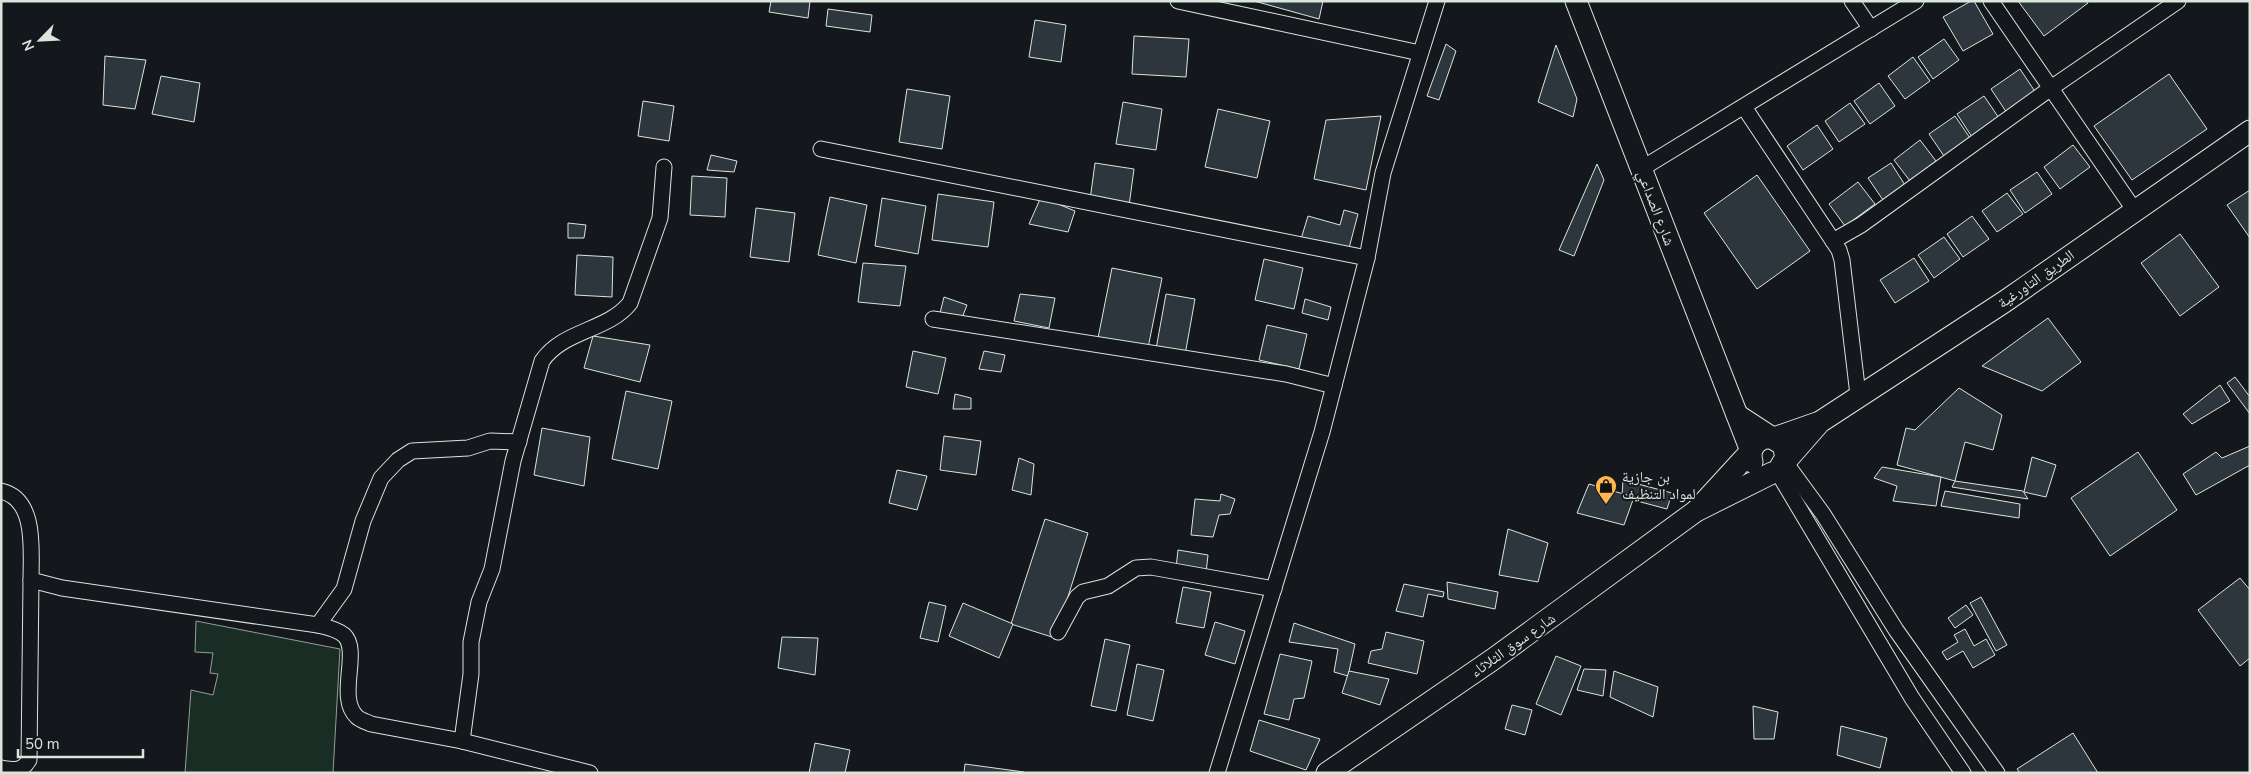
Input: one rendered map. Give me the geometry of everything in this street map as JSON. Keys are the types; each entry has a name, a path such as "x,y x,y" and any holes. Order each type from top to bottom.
{"street":[{"path":"1178,1 1420,53"},
{"path":"1217,773 1334,386 1366,258 1383,172 1437,1"},
{"name":"شارع الصداعي","path":"1576,1 1751,451"},
{"path":"1852,1 1872,29"},
{"path":"1641,169 1916,1"},
{"path":"1991,1 2135,210"},
{"path":"1833,241 1861,224 2050,88 2178,1"},
{"path":"1744,107 1833,241 1842,260 1858,395"},
{"name":"الطريق التاورغية","path":"1820,422 1858,395 2004,302 2250,131"},
{"path":"820,149 1366,258"},
{"path":"462,742 471,674 470,642 479,602 492,568 519,442 542,361 548,352 560,343 622,313 630,303 660,218 664,167"},
{"path":"933,320 1017,331 1126,350 1286,374 1334,386"},
{"path":"1737,415 1779,441 1786,451 1778,469 1766,473 1755,468 1752,463 1751,451"},
{"path":"1696,511 1751,451 1757,441 1774,438 1820,422"},
{"path":"1696,511 1778,469 1820,422"},
{"path":"318,625 344,589 367,513 381,478 398,460 412,451 468,448 490,441 519,442"},
{"path":"1778,469 1912,698 1963,773"},
{"path":"1778,469 1823,514 1896,630 1997,773"},
{"path":"1,491 18,498 26,511 30,536 31,580 29,760 25,767 19,770 1,768"},
{"name":"شارع سوق الثلاثاء","path":"1327,773 1515,644 1696,511"},
{"path":"1058,632 1077,597 1083,592 1108,586 1136,568 1150,567 1274,589"},
{"path":"31,580 62,588 318,625 339,631 346,636 349,647 348,701 357,718 371,724 462,742 590,773"}],"green space":[{"path":"196,621 340,649 333,773 185,773 191,690 213,695 218,674 210,673 213,653 195,652"}],"building":[{"path":"771,1 810,1 808,18 769,12"},
{"path":"1254,1 1323,1 1319,19"},
{"path":"1974,1 1993,34 1963,51 1943,17"},
{"path":"2018,1 2087,1 2088,3 2044,36"},
{"path":"828,9 872,15 870,32 826,26"},
{"path":"1035,20 1066,25 1061,62 1029,57"},
{"path":"1134,36 1189,39 1186,77 1132,74"},
{"path":"1944,39 1959,60 1933,79 1918,57"},
{"path":"1446,44 1456,51 1439,100 1427,96"},
{"path":"1556,45 1577,99 1573,117 1538,102"},
{"path":"105,56 146,60 135,109 103,105"},
{"path":"1913,57 1930,81 1905,99 1888,76"},
{"path":"2020,69 2036,93 2007,113 1991,89"},
{"path":"2169,74 2207,129 2132,180 2094,126"},
{"path":"161,76 200,83 194,122 152,114"},
{"path":"1879,83 1895,106 1870,124 1854,101"},
{"path":"907,89 950,96 942,149 899,142"},
{"path":"1984,96 1999,118 1972,137 1957,114"},
{"path":"643,101 674,106 669,141 638,136"},
{"path":"1123,102 1162,109 1156,150 1116,144"},
{"path":"1850,103 1865,124 1839,142 1825,121"},
{"path":"1218,109 1270,121 1257,178 1205,167"},
{"path":"1381,116 1366,190 1314,179 1326,120"},
{"path":"1955,116 1970,138 1944,156 1929,134"},
{"path":"1817,125 1833,149 1803,170 1787,146"},
{"path":"1920,140 1936,161 1910,181 1894,160"},
{"path":"2073,145 2090,167 2060,189 2044,167"},
{"path":"711,155 737,161 734,172 707,170"},
{"path":"1095,163 1134,169 1129,206 1090,200"},
{"path":"1891,163 1905,185 1883,200 1868,178"},
{"path":"1597,164 1604,180 1574,256 1559,250"},
{"path":"2037,172 2052,194 2025,213 2010,190"},
{"path":"1757,175 1810,251 1757,289 1704,213"},
{"path":"692,176 727,178 725,217 690,215"},
{"path":"1858,182 1875,204 1845,226 1829,204"},
{"path":"2250,190 2250,238 2227,205"},
{"path":"2007,193 2023,214 1997,232 1982,211"},
{"path":"938,194 994,202 988,247 932,240"},
{"path":"830,197 867,205 856,263 818,255"},
{"path":"1041,197 1075,211 1068,232 1029,224"},
{"path":"882,198 926,206 918,254 875,246"},
{"path":"756,208 795,213 789,262 750,257"},
{"path":"1344,210 1358,214 1348,252 1301,239 1308,216 1340,225"},
{"path":"1972,216 1989,239 1963,257 1947,234"},
{"path":"568,223 586,225 584,238 568,238"},
{"path":"2180,234 2219,287 2180,316 2141,263"},
{"path":"1944,237 1960,259 1934,278 1918,255"},
{"path":"577,255 613,257 612,297 575,295"},
{"path":"1914,258 1929,281 1895,303 1880,280"},
{"path":"1264,259 1303,268 1294,309 1255,300"},
{"path":"863,263 906,266 900,306 858,302"},
{"path":"1112,268 1162,278 1148,348 1098,338"},
{"path":"1020,294 1055,298 1049,328 1014,321"},
{"path":"1166,294 1195,299 1185,355 1156,349"},
{"path":"944,297 967,305 962,318 940,313"},
{"path":"1305,299 1331,307 1328,320 1302,313"},
{"path":"2048,318 2081,362 2042,391 1982,366"},
{"path":"1267,325 1307,334 1299,369 1259,360"},
{"path":"593,336 650,345 640,382 584,368"},
{"path":"913,351 946,358 938,394 906,387"},
{"path":"984,351 1005,355 1001,372 979,369"},
{"path":"2235,377 2250,397 2250,414 2227,383"},
{"path":"2220,385 2230,401 2192,424 2183,414"},
{"path":"1959,388 2002,415 1993,450 1965,442 1955,481 1897,465 1906,428 1915,430"},
{"path":"626,391 672,401 658,469 612,459"},
{"path":"955,394 971,398 971,409 953,409"},
{"path":"542,428 590,437 584,486 534,475"},
{"path":"944,436 981,441 976,475 940,470"},
{"path":"2250,446 2250,465 2196,495 2183,474 2216,452 2222,458"},
{"path":"2138,452 2177,510 2110,556 2071,498"},
{"path":"2032,457 2056,465 2046,497 2024,492"},
{"path":"1019,458 1034,464 1031,495 1012,490"},
{"path":"1882,467 1941,477 1936,506 1893,501 1897,486 1874,478"},
{"path":"897,470 927,476 917,510 889,503"},
{"path":"1623,480 1672,493 1667,509 1622,497"},
{"path":"1955,481 2023,491 2028,499 1952,487"},
{"name":"بن جازية لمواد التنظيف","path":"1589,484 1634,497 1624,525 1577,513"},
{"path":"1945,491 2020,504 2019,518 1941,506"},
{"path":"1221,494 1235,499 1230,514 1219,515 1213,537 1191,535 1195,499 1220,501"},
{"path":"1045,519 1088,533 1055,638 1011,624"},
{"path":"1508,529 1548,543 1538,582 1499,575"},
{"path":"1178,550 1208,555 1206,573 1176,568"},
{"path":"2240,578 2250,590 2250,658 2240,666 2198,610"},
{"path":"1447,582 1498,592 1495,609 1448,599"},
{"path":"1404,584 1444,592 1443,597 1428,594 1423,617 1396,611"},
{"path":"1183,587 1211,592 1204,628 1176,623"},
{"path":"1981,597 2007,645 1996,651 1970,603"},
{"path":"929,602 946,606 938,642 920,638"},
{"path":"963,603 1013,624 999,658 949,636"},
{"path":"1966,605 1973,615 1955,628 1948,618"},
{"path":"1215,622 1245,631 1235,664 1205,655"},
{"path":"1294,623 1355,644 1348,676 1334,672 1338,649 1289,642"},
{"path":"1965,629 1974,646 1986,639 1995,655 1973,668 1963,651 1947,660 1942,652 1958,642 1954,635"},
{"path":"1386,632 1424,641 1417,674 1368,663 1371,651 1382,649"},
{"path":"782,637 818,638 815,675 778,668"},
{"path":"1105,639 1130,645 1116,711 1091,706"},
{"path":"1280,654 1312,661 1304,698 1294,699 1289,720 1264,714"},
{"path":"1556,656 1581,666 1561,715 1536,704"},
{"path":"1137,664 1164,670 1153,721 1127,715"},
{"path":"1584,669 1606,670 1603,696 1577,690"},
{"path":"1349,671 1389,679 1380,705 1342,693"},
{"path":"1614,671 1658,687 1653,717 1610,697"},
{"path":"1512,705 1532,710 1525,735 1505,729"},
{"path":"1753,706 1778,712 1774,739 1754,739"},
{"path":"1259,720 1320,739 1306,770 1250,751"},
{"path":"1841,726 1887,738 1880,768 1837,755"},
{"path":"2073,733 2098,773 2020,773 2017,769"},
{"path":"815,743 850,750 845,773 809,773"},
{"path":"965,764 1024,772 1024,773 964,773"}],"place":[{"name":"بن جازية لمواد التنظيف","path":"1606,505"}]}
